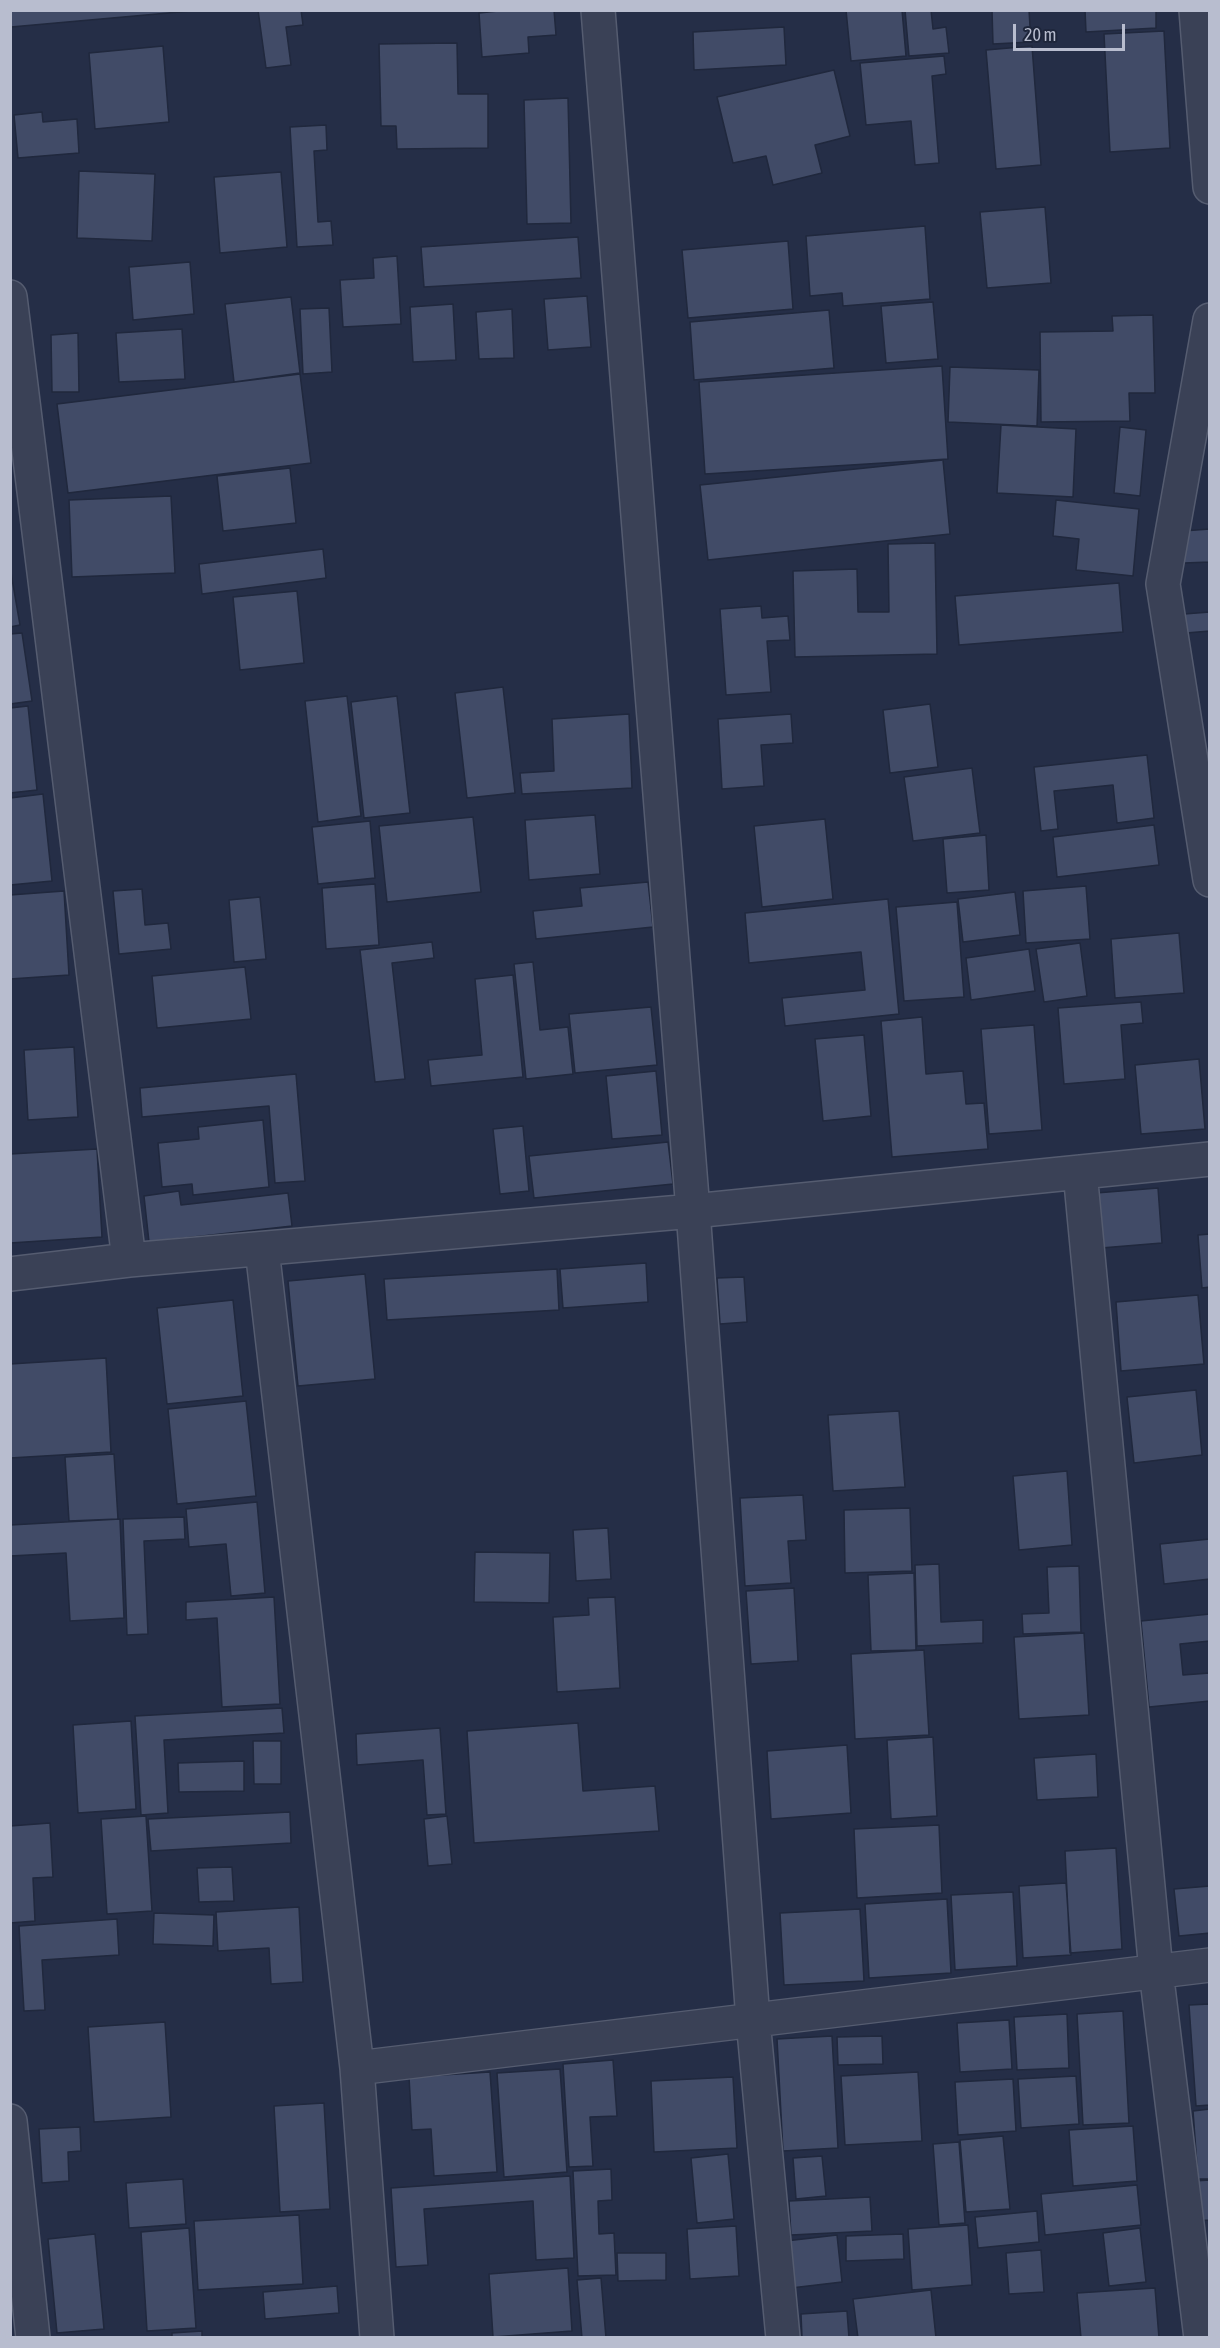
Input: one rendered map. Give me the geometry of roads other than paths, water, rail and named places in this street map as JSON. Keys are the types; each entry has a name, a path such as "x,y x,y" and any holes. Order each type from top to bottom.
{"street":[{"path":"598,10 693,1211 753,2020 783,2337"},
{"path":"1196,10 1209,187"},
{"path":"10,297 129,1260"},
{"path":"1209,320 1163,584 1209,880"},
{"path":"10,1274 129,1260 693,1211 1209,1159"},
{"path":"1080,1172 1156,1971 1201,2337"},
{"path":"262,1249 357,2068 377,2337"},
{"path":"357,2068 1209,1965"},
{"path":"10,2121 33,2337"}]}
